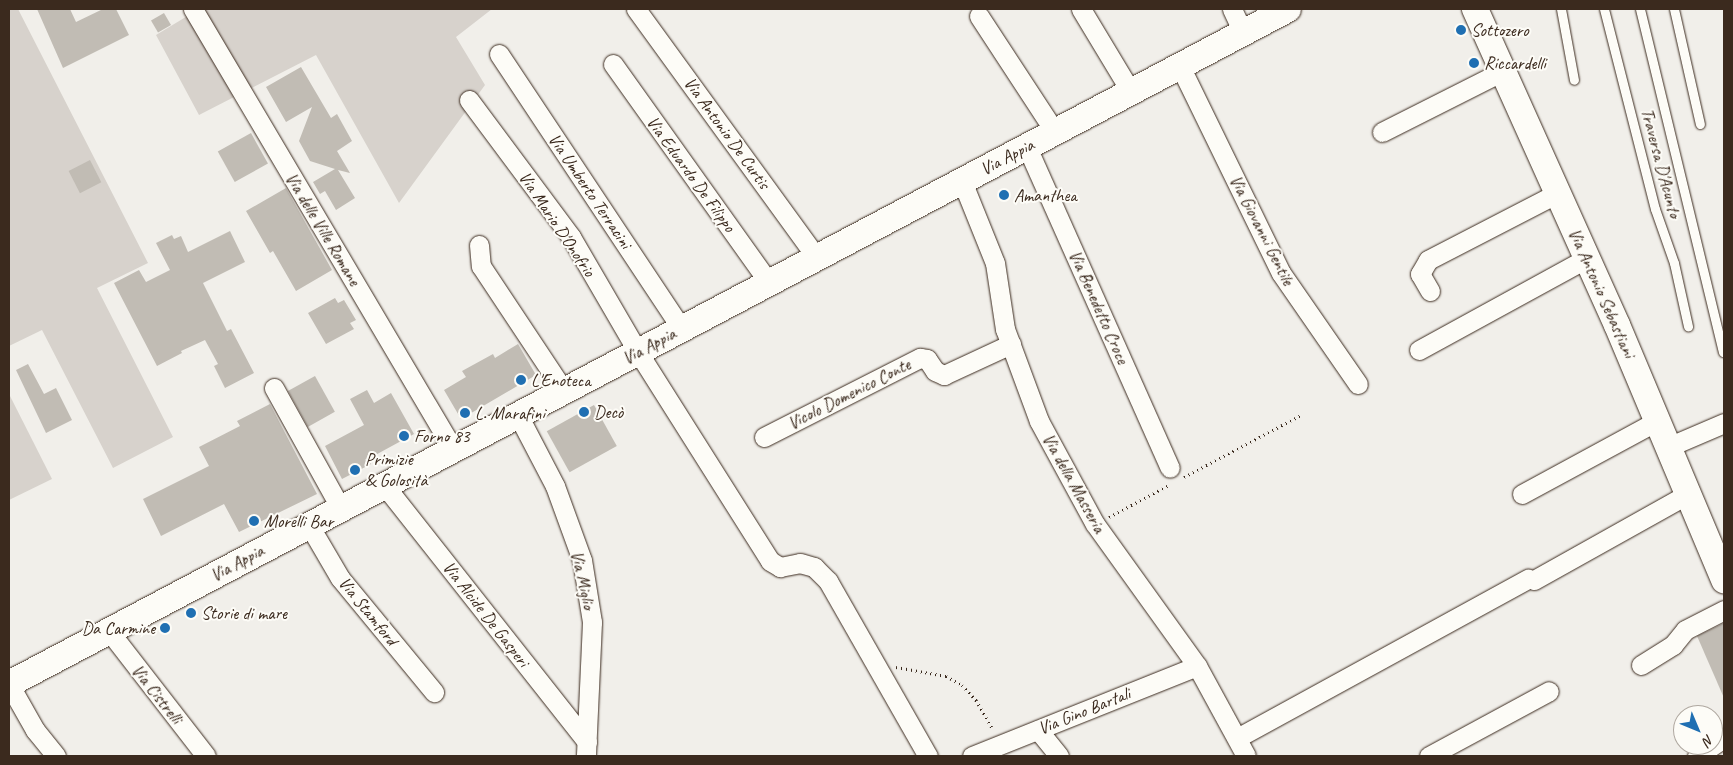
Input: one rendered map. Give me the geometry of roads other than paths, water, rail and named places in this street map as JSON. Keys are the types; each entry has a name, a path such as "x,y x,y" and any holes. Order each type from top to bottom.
{"main road":[{"name":"Via Appia","path":"10,680 109,631 309,526 1288,9"},
{"name":"Via Antonio Sebastiani","path":"1475,9 1587,258 1724,580"}],"street":[{"name":"Via delle Ville Romane","path":"193,9 453,449"},
{"name":"Via Antonio De Curtis","path":"636,9 817,258"},
{"path":"1081,9 1131,92"},
{"path":"1232,9 1243,33"},
{"path":"978,16 1055,132"},
{"name":"Via Umberto Terracini","path":"499,54 682,329"},
{"name":"Via Eduardo De Filippo","path":"613,64 769,283"},
{"name":"Via Giovanni Gentile","path":"1180,66 1281,273 1358,384"},
{"path":"1382,132 1503,70"},
{"name":"Via Mario D'Onofrio","path":"469,100 571,237 638,352 770,561 780,567 800,563 814,568 828,581 928,756"},
{"name":"Via Benedetto Croce","path":"1027,147 1174,476"},
{"name":"Via della Masseria","path":"962,181 995,263 1005,329 1039,420 1095,524 1197,666 1246,756"},
{"path":"1430,291 1420,274 1428,260 1558,193"},
{"path":"479,245 481,266 564,391"},
{"path":"1419,350 1587,258"},
{"name":"Vicolo Domenico Conte","path":"764,437 920,358 927,359 935,371 944,375 1011,344"},
{"path":"274,388 341,509"},
{"name":"Via Miglio","path":"518,415 555,486 582,560 592,622 586,749"},
{"path":"1522,494 1657,421"},
{"path":"1668,447 1724,423"},
{"name":"Via Alcide De Gasperi","path":"385,486 586,749"},
{"path":"1237,738 1688,494"},
{"name":"Via Stamford","path":"309,526 340,578 434,692"},
{"path":"1641,665 1673,645 1685,630 1724,610"},
{"name":"Via Cistrelli","path":"109,631 206,756"},
{"name":"Via Gino Bartali","path":"972,756 1197,666"},
{"path":"10,680 35,730 56,756"},
{"path":"1429,756 1549,691"},
{"path":"1038,730 1059,756"},
{"path":"1697,756 1724,738"}],"lane":[{"path":"1560,9 1574,80"},
{"name":"Traversa D'Acunto","path":"1604,9 1655,209 1674,263 1688,326"},
{"path":"1640,9 1723,352"},
{"path":"1674,9 1700,124"}],"place":[{"name":"Sottozero","path":"1461,30"},
{"name":"Riccardelli","path":"1474,63"},
{"name":"Amanthea","path":"1004,195"},
{"name":"L'Enoteca","path":"521,380"},
{"name":"Decò","path":"584,412"},
{"name":"L. Marafini","path":"465,413"},
{"name":"Forno 83","path":"404,436"},
{"name":"Primizie & Golosità","path":"355,470"},
{"name":"Morelli Bar","path":"254,521"},
{"name":"Storie di mare","path":"191,613"},
{"name":"Da Carmine","path":"165,628"}]}
